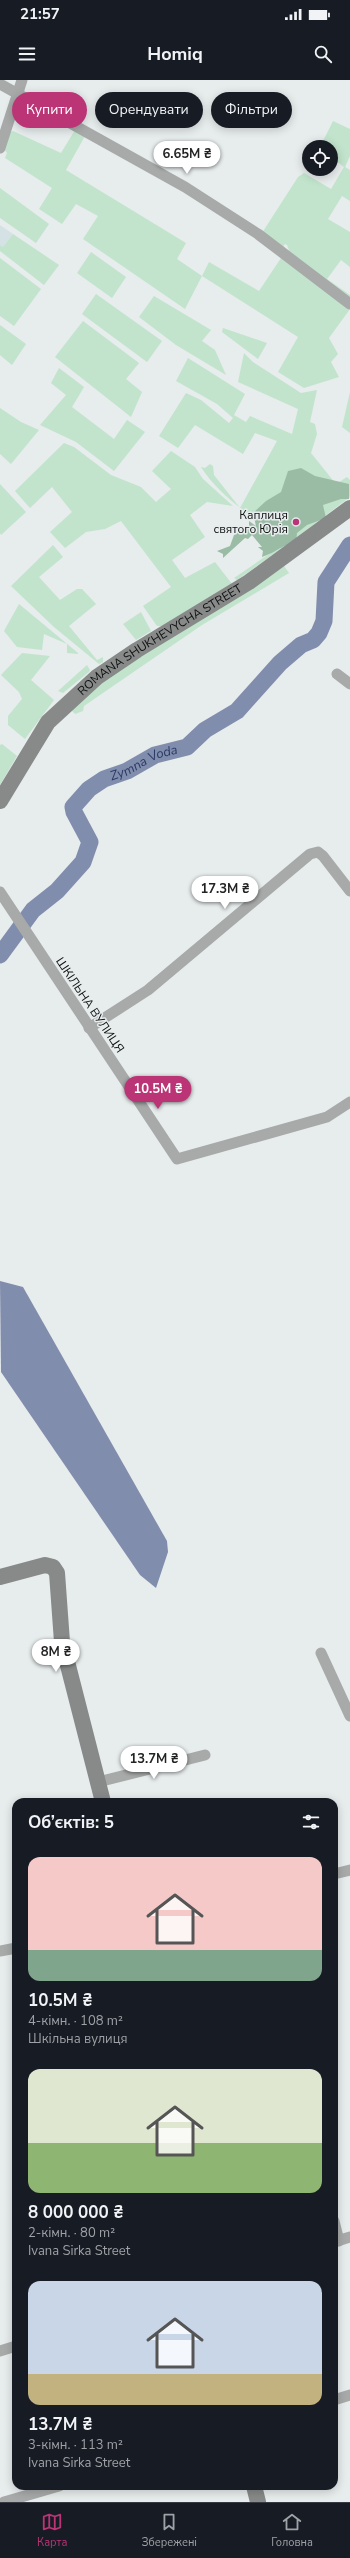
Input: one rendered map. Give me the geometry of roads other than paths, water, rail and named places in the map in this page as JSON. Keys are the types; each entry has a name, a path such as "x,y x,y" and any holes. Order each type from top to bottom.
{"main road":[{"name":"ROMANA SHUKHEVYCHA STREET","path":"0,801 48,722 97,677 249,582 350,508"},
{"path":"0,1577 45,1565 54,1567 57,1573 62,1642 102,1798"},
{"path":"255,2490 258,2502"}],"street":[{"path":"18,92 22,80"},
{"path":"0,84 14,92"},
{"path":"0,148 12,110"},
{"path":"78,128 185,187 258,234 350,304"},
{"path":"337,674 350,684"},
{"path":"89,1028 148,990 310,854 318,852 323,856 350,891"},
{"name":"ШКІЛЬНА ВУЛИЦЯ","path":"0,892 177,1159 327,1117 350,1102"},
{"path":"321,1653 350,1716"},
{"path":"98,1782 205,1755"},
{"path":"338,1873 350,1870"},
{"path":"0,1951 12,1949"},
{"path":"338,2241 350,2237"},
{"path":"0,2351 12,2347"},
{"path":"338,2399 350,2395"},
{"path":"4,2502 45,2490"}],"water":[{"path":"0,1281 23,1287 167,1541 168,1552 156,1588 140,1575 1,1372"}],"waterway":[{"name":"Zymna Voda","path":"0,955 33,910 57,891 83,862 90,842 74,812 73,807 89,789 104,779 127,771 155,755 187,747 205,730 237,711 280,663 301,645 313,640 319,633 324,621 326,582 350,545"}],"place":[{"name":"Каплиця святого Юрія","path":"296,522"}]}
